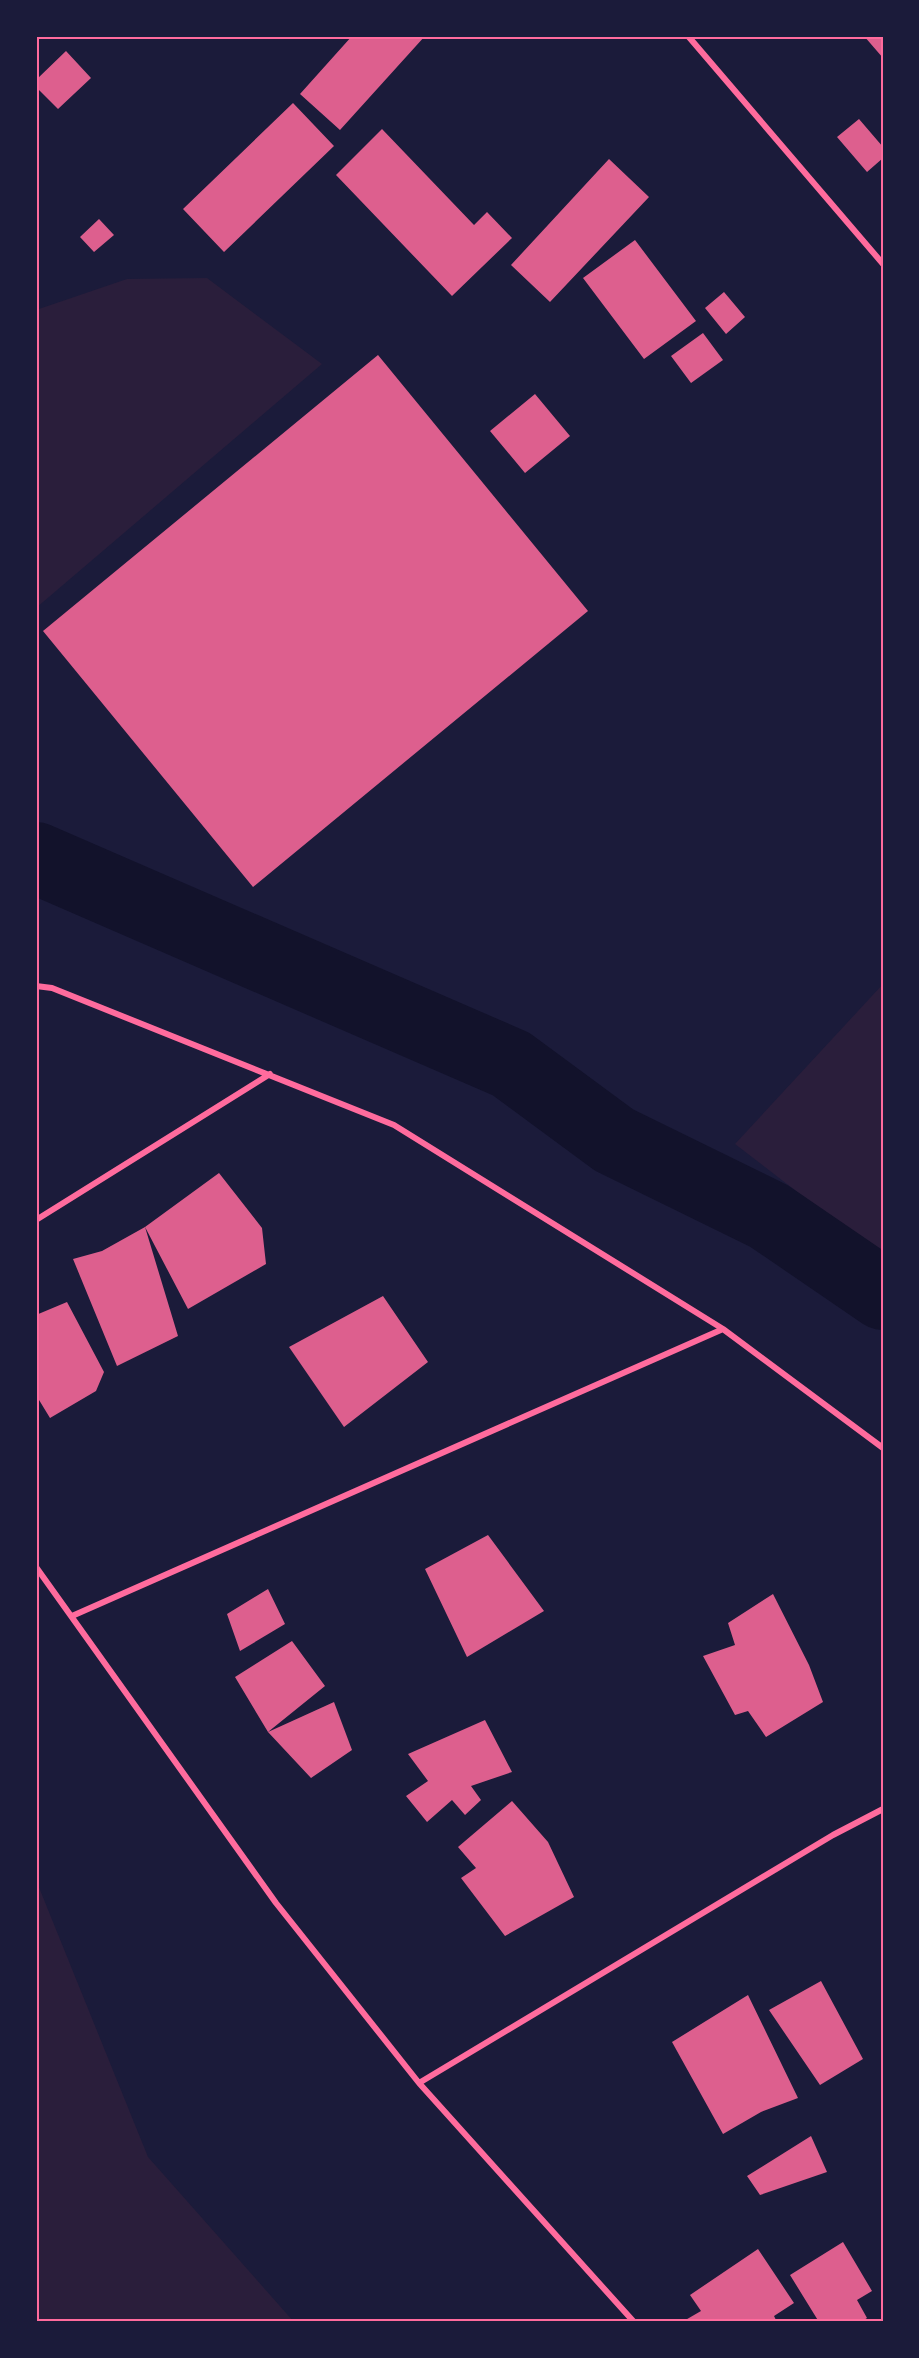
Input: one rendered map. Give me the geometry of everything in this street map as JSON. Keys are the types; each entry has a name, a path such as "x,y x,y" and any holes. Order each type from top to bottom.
{"street":[{"path":"688,36 883,264"},
{"path":"36,986 52,988 394,1125 723,1329 883,1448"},
{"path":"36,1220 270,1074"},
{"path":"72,1616 723,1329"},
{"path":"36,1567 276,1904 419,2083 634,2322"},
{"path":"419,2083 823,1842 883,1809"}],"shaded area":[{"path":"207,278 322,364 36,608 36,310 127,279"},
{"path":"883,984 883,1258 735,1144"},
{"path":"36,1880 148,2157 294,2322 36,2322"}],"building":[{"path":"352,36 425,36 340,130 300,94"},
{"path":"864,36 883,36 883,58"},
{"path":"66,51 91,78 58,109 36,87 36,80"},
{"path":"293,103 334,146 224,252 183,209"},
{"path":"859,119 883,147 883,158 867,172 837,137"},
{"path":"382,129 474,225 487,212 512,238 452,296 336,175"},
{"path":"609,159 649,197 550,302 511,265"},
{"path":"99,219 114,235 94,252 80,237"},
{"path":"635,240 696,321 644,359 583,278"},
{"path":"724,292 745,317 726,334 705,308"},
{"path":"703,333 723,360 691,383 671,356"},
{"path":"378,355 588,611 253,887 43,631"},
{"path":"535,394 570,436 525,473 490,431"},
{"path":"219,1173 262,1228 266,1264 188,1309 145,1227"},
{"path":"145,1227 178,1336 117,1366 73,1259 102,1251"},
{"path":"383,1296 428,1362 344,1427 289,1347"},
{"path":"67,1302 104,1372 96,1391 50,1418 36,1395 36,1315"},
{"path":"488,1535 544,1611 467,1657 425,1569"},
{"path":"268,1589 285,1624 240,1651 227,1614"},
{"path":"773,1594 809,1665 823,1702 766,1737 748,1711 735,1715 703,1656 735,1645 728,1623"},
{"path":"292,1641 325,1686 268,1732 235,1677"},
{"path":"334,1702 352,1750 311,1778 268,1732"},
{"path":"485,1720 512,1772 471,1786 481,1800 465,1815 452,1800 427,1822 406,1796 428,1781 408,1754"},
{"path":"512,1801 548,1842 574,1897 505,1936 461,1878 476,1868 458,1847"},
{"path":"821,1981 863,2059 820,2085 769,2010"},
{"path":"748,1995 798,2098 761,2112 723,2134 672,2042"},
{"path":"811,2136 827,2172 760,2195 747,2176"},
{"path":"843,2242 872,2291 857,2300 867,2318 861,2322 819,2322 790,2275"},
{"path":"758,2249 794,2303 774,2316 777,2322 682,2322 701,2311 690,2295"}],"waterway":[{"path":"36,858 511,1064 614,1140 769,1216 883,1294"}]}
